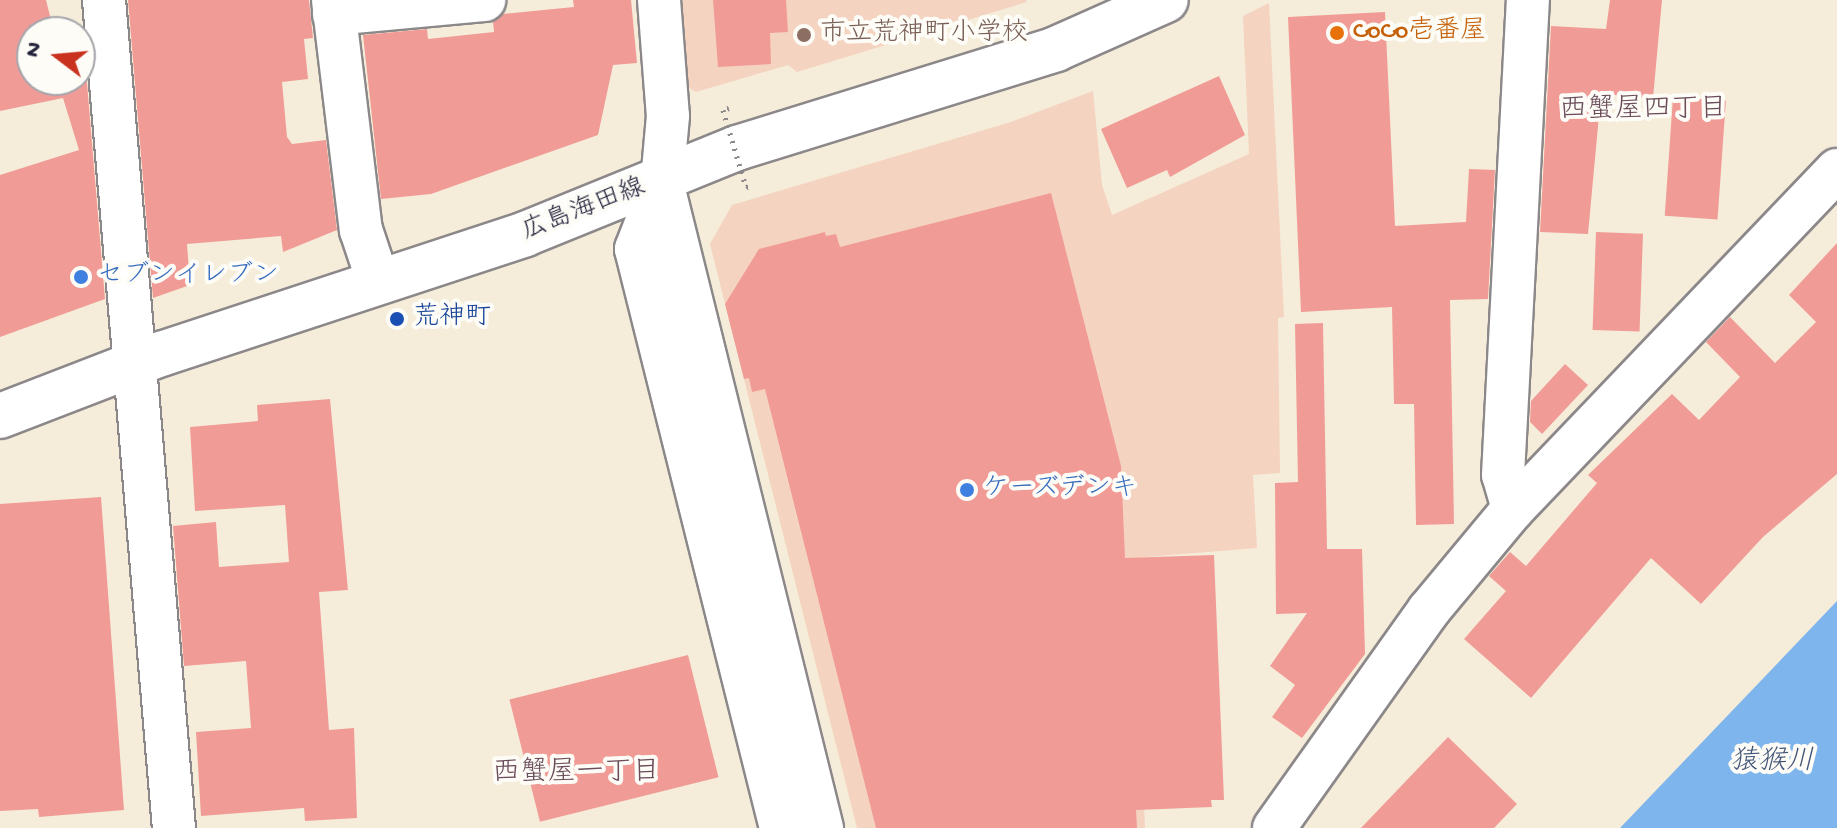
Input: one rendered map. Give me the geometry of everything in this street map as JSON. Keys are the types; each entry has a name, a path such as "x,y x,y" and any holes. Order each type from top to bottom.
{"main road":[{"name":"広島海田線","path":"0,416 131,366 525,234 662,182 737,148 1056,49 1166,0"}],"street":[{"path":"104,0 131,366 147,465 174,828"},
{"path":"378,281 361,230 333,7 484,0"},
{"path":"659,0 668,116 662,182 636,249 781,828"},
{"path":"1513,509 1503,475 1528,0"},
{"path":"1274,828 1429,610 1513,509 1837,170"},
{"path":"662,182 822,828"}],"path":[{"path":"729,108 723,110 746,187 753,185"}],"shaded area":[{"name":"市立荒神町小学校","path":"677,0 1027,2 797,72 788,65 696,92 683,84"},
{"path":"1269,3 1284,317 1278,318 1280,473 1253,475 1257,548 1134,558 1145,828 857,828 710,244 732,205 1011,122 1093,91 1102,185 1112,215 1249,154 1243,16"}],"water":[{"name":"猿猴川","path":"1837,601 1837,828 1620,828"}],"building":[{"path":"0,0 46,0 50,16 16,16 16,96 88,96 105,299 0,337 0,175 79,150 63,98 0,111"},
{"path":"128,0 309,0 313,38 304,39 308,79 282,82 287,137 292,144 326,140 337,230 283,252 281,236 187,244 190,285 153,298"},
{"path":"573,0 631,0 637,63 613,65 598,135 431,194 381,199 363,35 427,29 428,39 494,32 493,21 503,14 574,7"},
{"path":"713,0 786,0 788,32 770,33 771,64 718,67"},
{"path":"1610,0 1662,0 1653,98 1601,94 1588,234 1540,232 1551,26 1606,29"},
{"path":"1385,12 1395,226 1466,222 1469,169 1495,170 1488,299 1450,300 1454,524 1416,525 1414,404 1394,404 1392,307 1301,312 1288,17"},
{"path":"1219,76 1245,135 1170,177 1167,170 1127,188 1101,129"},
{"path":"1673,97 1726,101 1718,219 1665,216"},
{"path":"1051,193 1121,466 1125,558 1214,555 1224,800 1211,800 1212,807 1136,810 1137,828 876,828 765,389 752,392 749,378 744,379 725,304 759,249 825,232 826,236 836,234 840,247"},
{"path":"1596,232 1643,234 1640,332 1593,330"},
{"path":"1837,243 1837,474 1763,537 1701,604 1651,558 1531,698 1464,639 1506,591 1489,576 1510,552 1526,566 1597,483 1588,475 1672,394 1699,420 1740,377 1706,342 1730,317 1775,363 1816,322 1789,295"},
{"path":"1323,323 1327,549 1362,549 1365,654 1302,738 1272,717 1295,685 1270,666 1307,613 1276,614 1275,483 1298,482 1295,324"},
{"path":"1565,364 1588,385 1542,434 1530,422 1531,401"},
{"path":"330,399 348,590 319,592 329,730 354,728 357,818 305,821 304,808 201,816 196,732 251,728 246,661 184,666 173,526 216,522 219,567 289,562 285,505 195,511 190,427 258,421 257,405"},
{"path":"101,497 124,810 39,817 38,809 0,811 0,504"},
{"path":"688,655 718,777 540,822 509,700"},
{"path":"1448,737 1517,804 1494,828 1361,828"}],"place":[{"name":"CoCo壱番屋","path":"1337,33"},
{"name":"市立荒神町小学校","path":"804,35"},
{"name":"セブンイレブン","path":"81,277"},
{"name":"荒神町","path":"397,319"},
{"name":"ケーズデンキ","path":"967,490"}],"district":[{"name":"西蟹屋四丁目","path":"1643,111"},
{"name":"西蟹屋一丁目","path":"576,774"}]}
